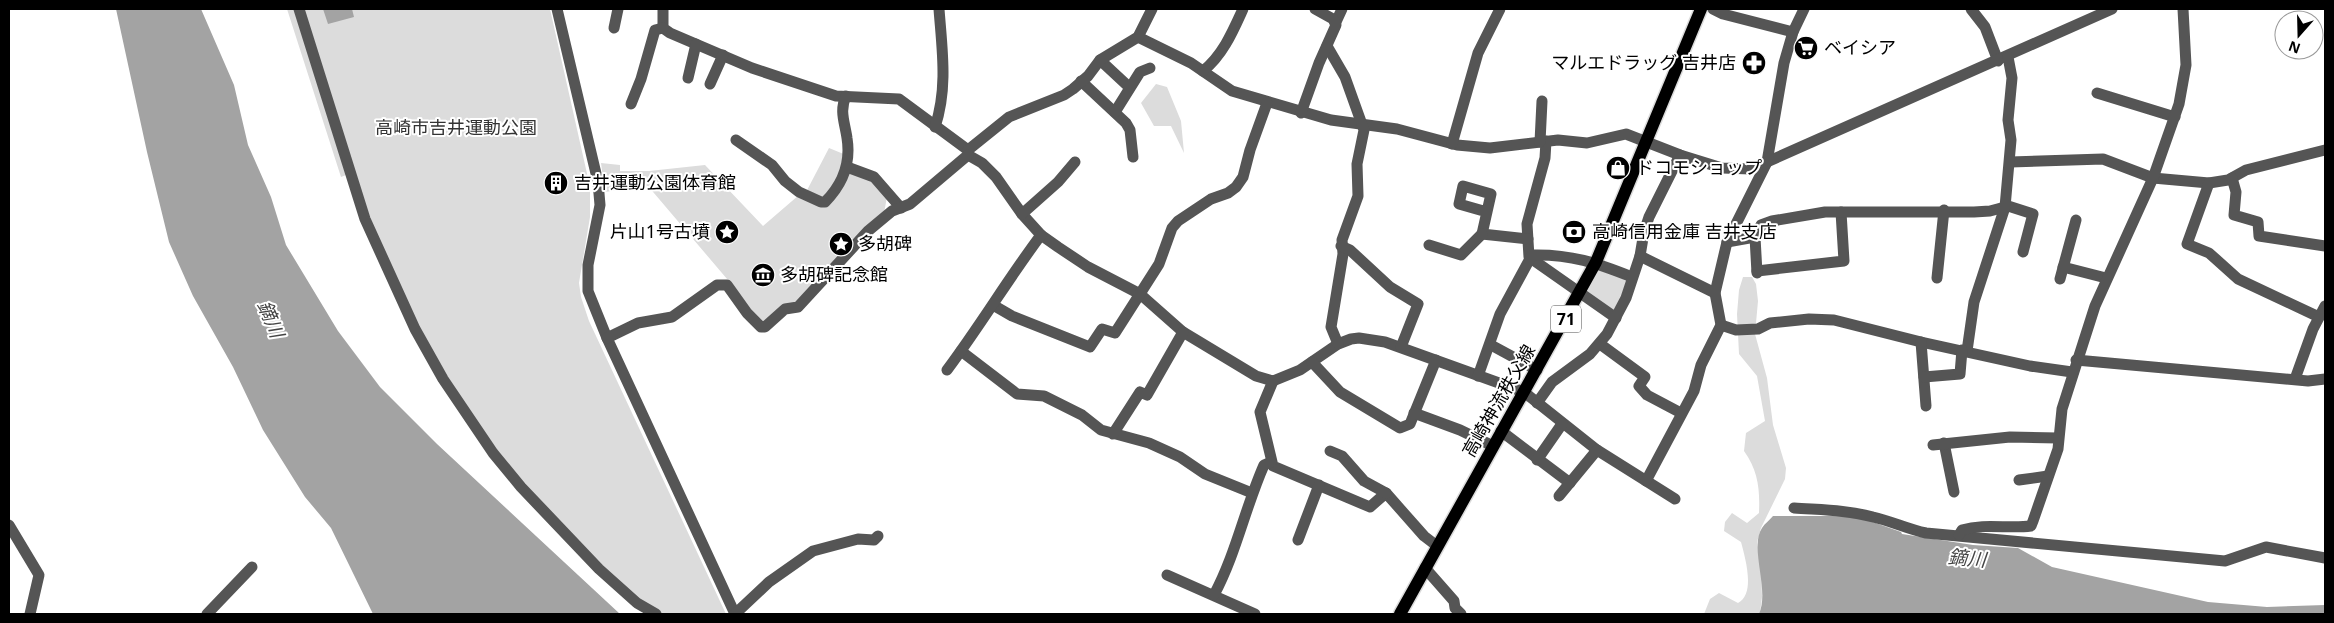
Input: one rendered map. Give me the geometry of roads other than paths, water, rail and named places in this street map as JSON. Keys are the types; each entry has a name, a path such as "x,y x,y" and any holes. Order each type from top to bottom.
{"main road":[{"name":"高崎神流秩父線","path":"1400,614 1580,294 1596,262 1701,9"}],"street":[{"path":"299,9 364,219 415,329 443,379 493,453 520,487 599,569 637,603 656,614"},
{"path":"557,9 598,182 600,205 588,265 588,290 606,338 735,614 769,582 813,551 858,539 874,540 878,536"},
{"path":"614,28 618,9"},
{"path":"663,9 663,28"},
{"path":"935,127 941,110 944,74 939,9"},
{"path":"606,338 638,323 672,317 717,285 722,284 727,285 754,320 761,327 765,327 785,309 798,307 868,231 892,211 910,204 1009,117 1064,96 1088,76 1100,60 1138,37 1152,9"},
{"path":"1203,71 1218,57 1244,9"},
{"path":"1315,9 1336,22"},
{"path":"1301,113 1342,9"},
{"path":"1452,144 1478,53 1500,9"},
{"path":"1713,9 1723,14 1793,32"},
{"path":"1646,481 1694,391 1702,365 1721,326 1716,293 1727,242 1767,162 1784,63 1793,32 1804,9"},
{"path":"1924,377 1960,374 1974,302 2005,206 2010,162 2011,140 2008,120 2012,78 1984,27 1971,9"},
{"path":"1138,37 1203,71 1232,91 1301,113 1331,120 1397,129 1452,144 1490,148 1543,141 1587,143 1619,134 1647,140 1680,155 1722,168 1751,169 2003,59 2112,9"},
{"path":"1959,535 1962,530 1972,527 2031,526 2058,449 2062,409 2076,360 2106,278 2153,178 2175,117 2186,65 2183,9"},
{"path":"630,104 641,79 655,30 663,28 670,33 752,68 836,96 899,99 982,163 996,177 1022,214 1041,234 1072,258 1140,294 1182,332 1256,376 1273,381 1300,370 1338,344 1360,338 1401,347 1524,392 1597,450 1675,499"},
{"path":"688,78 696,44"},
{"path":"1326,46 1345,77 1363,125 1363,138 1357,164 1357,202 1344,234 1343,254 1331,327 1338,344"},
{"path":"710,84 723,56"},
{"path":"1100,60 1129,87"},
{"path":"1115,112 1140,72 1150,68"},
{"path":"1081,81 1126,123 1130,130 1133,156"},
{"path":"2097,93 2175,117"},
{"path":"736,140 772,165 785,181 799,192 821,202 828,198 839,185 847,167 848,140 842,114 846,96"},
{"path":"1478,376 1491,345 1500,314 1529,257 1528,215 1545,158 1542,101"},
{"path":"993,305 1012,316 1090,347 1102,329 1115,333 1159,264 1172,228 1178,221 1211,199 1228,193 1243,178 1250,150 1267,103"},
{"path":"2010,162 2103,158 2153,178 2209,183 2232,178 2246,170 2325,150"},
{"path":"1537,403 1552,382 1590,354 1600,344 1616,318 1626,298 1640,256 1649,217 1680,155"},
{"path":"1022,214 1058,182 1075,162"},
{"path":"847,167 874,177 901,208"},
{"path":"2232,178 2236,192 2234,215 2258,222 2259,236 2325,246"},
{"path":"2209,183 2187,244 2209,253 2238,279 2319,317"},
{"path":"1841,212 1844,261 1757,272 1755,237 1760,225 1772,221 1825,212 1990,211 2005,206 2033,214 2023,252"},
{"path":"1936,278 1944,210"},
{"path":"1429,245 1461,256 1482,234 1487,212"},
{"path":"2060,279 2076,220"},
{"path":"946,370 1041,234"},
{"path":"1482,234 1528,239"},
{"path":"1727,242 1755,237"},
{"path":"1342,246 1350,250 1390,287 1418,304 1401,347"},
{"path":"1529,257 1532,254 1551,254 1596,262 1632,277"},
{"path":"1640,256 1716,293"},
{"path":"1529,257 1616,318"},
{"path":"2063,267 2106,278"},
{"path":"2295,379 2325,306"},
{"path":"1721,326 1736,330 1758,329 1770,323 1809,319 1834,320 2030,366 2072,372"},
{"path":"1113,434 1140,392 1147,394 1182,332"},
{"path":"1922,342 1926,406"},
{"path":"1600,344 1645,378 1639,386 1647,394 1682,413"},
{"path":"1491,345 1537,370"},
{"path":"961,351 1011,390 1024,396 1044,396 1082,415 1101,430 1149,443 1180,457 1206,474 1252,493"},
{"path":"1312,362 1340,392 1378,412 1394,425 1405,427 1410,424 1436,360"},
{"path":"2076,360 2308,381 2325,379"},
{"path":"1273,381 1260,412 1273,466 1370,507 1386,494"},
{"path":"1414,413 1460,430 1493,446"},
{"path":"1538,460 1562,424"},
{"path":"1501,432 1570,483"},
{"path":"1954,492 1939,444 2010,437 2058,438"},
{"path":"1559,496 1597,450"},
{"path":"1330,451 1342,456 1364,482 1386,494 1424,536 1437,546"},
{"path":"1214,596 1225,575 1247,514 1252,493 1264,465 1271,462"},
{"path":"2019,480 2048,476"},
{"path":"1298,540 1320,485"},
{"path":"1794,508 1850,512 1875,517 1908,529 2225,561 2266,547 2325,558"},
{"path":"9,525 39,575 30,614"},
{"path":"207,614 252,567"},
{"path":"1425,568 1454,601 1456,608 1461,614"},
{"path":"1167,575 1255,614"}],"water":[{"name":"鏑川","path":"116,9 201,9 234,85 248,145 271,197 286,245 338,331 380,387 437,444 620,614 373,614 331,528 305,497 263,430 233,367 193,296 169,242"},
{"path":"323,9 352,9 354,17 328,24"},
{"name":"鏑川","path":"1773,516 1846,516 1870,521 1902,534 1973,545 2018,548 2052,567 2208,602 2267,607 2325,605 2325,614 1759,614 1762,604 1762,593 1758,557 1759,536 1763,526"}],"place":[{"name":"ベイシア","path":"1806,48"},
{"name":"マルエドラッグ 吉井店","path":"1754,63"},
{"name":"ドコモショップ","path":"1618,168"},
{"name":"吉井運動公園体育館","path":"556,183"},
{"name":"片山1号古墳","path":"727,232"},
{"name":"高崎信用金庫 吉井支店","path":"1574,232"},
{"name":"多胡碑","path":"841,244"},
{"name":"多胡碑記念館","path":"763,275"}],"park label":[{"name":"高崎市吉井運動公園","path":"456,128"}]}
